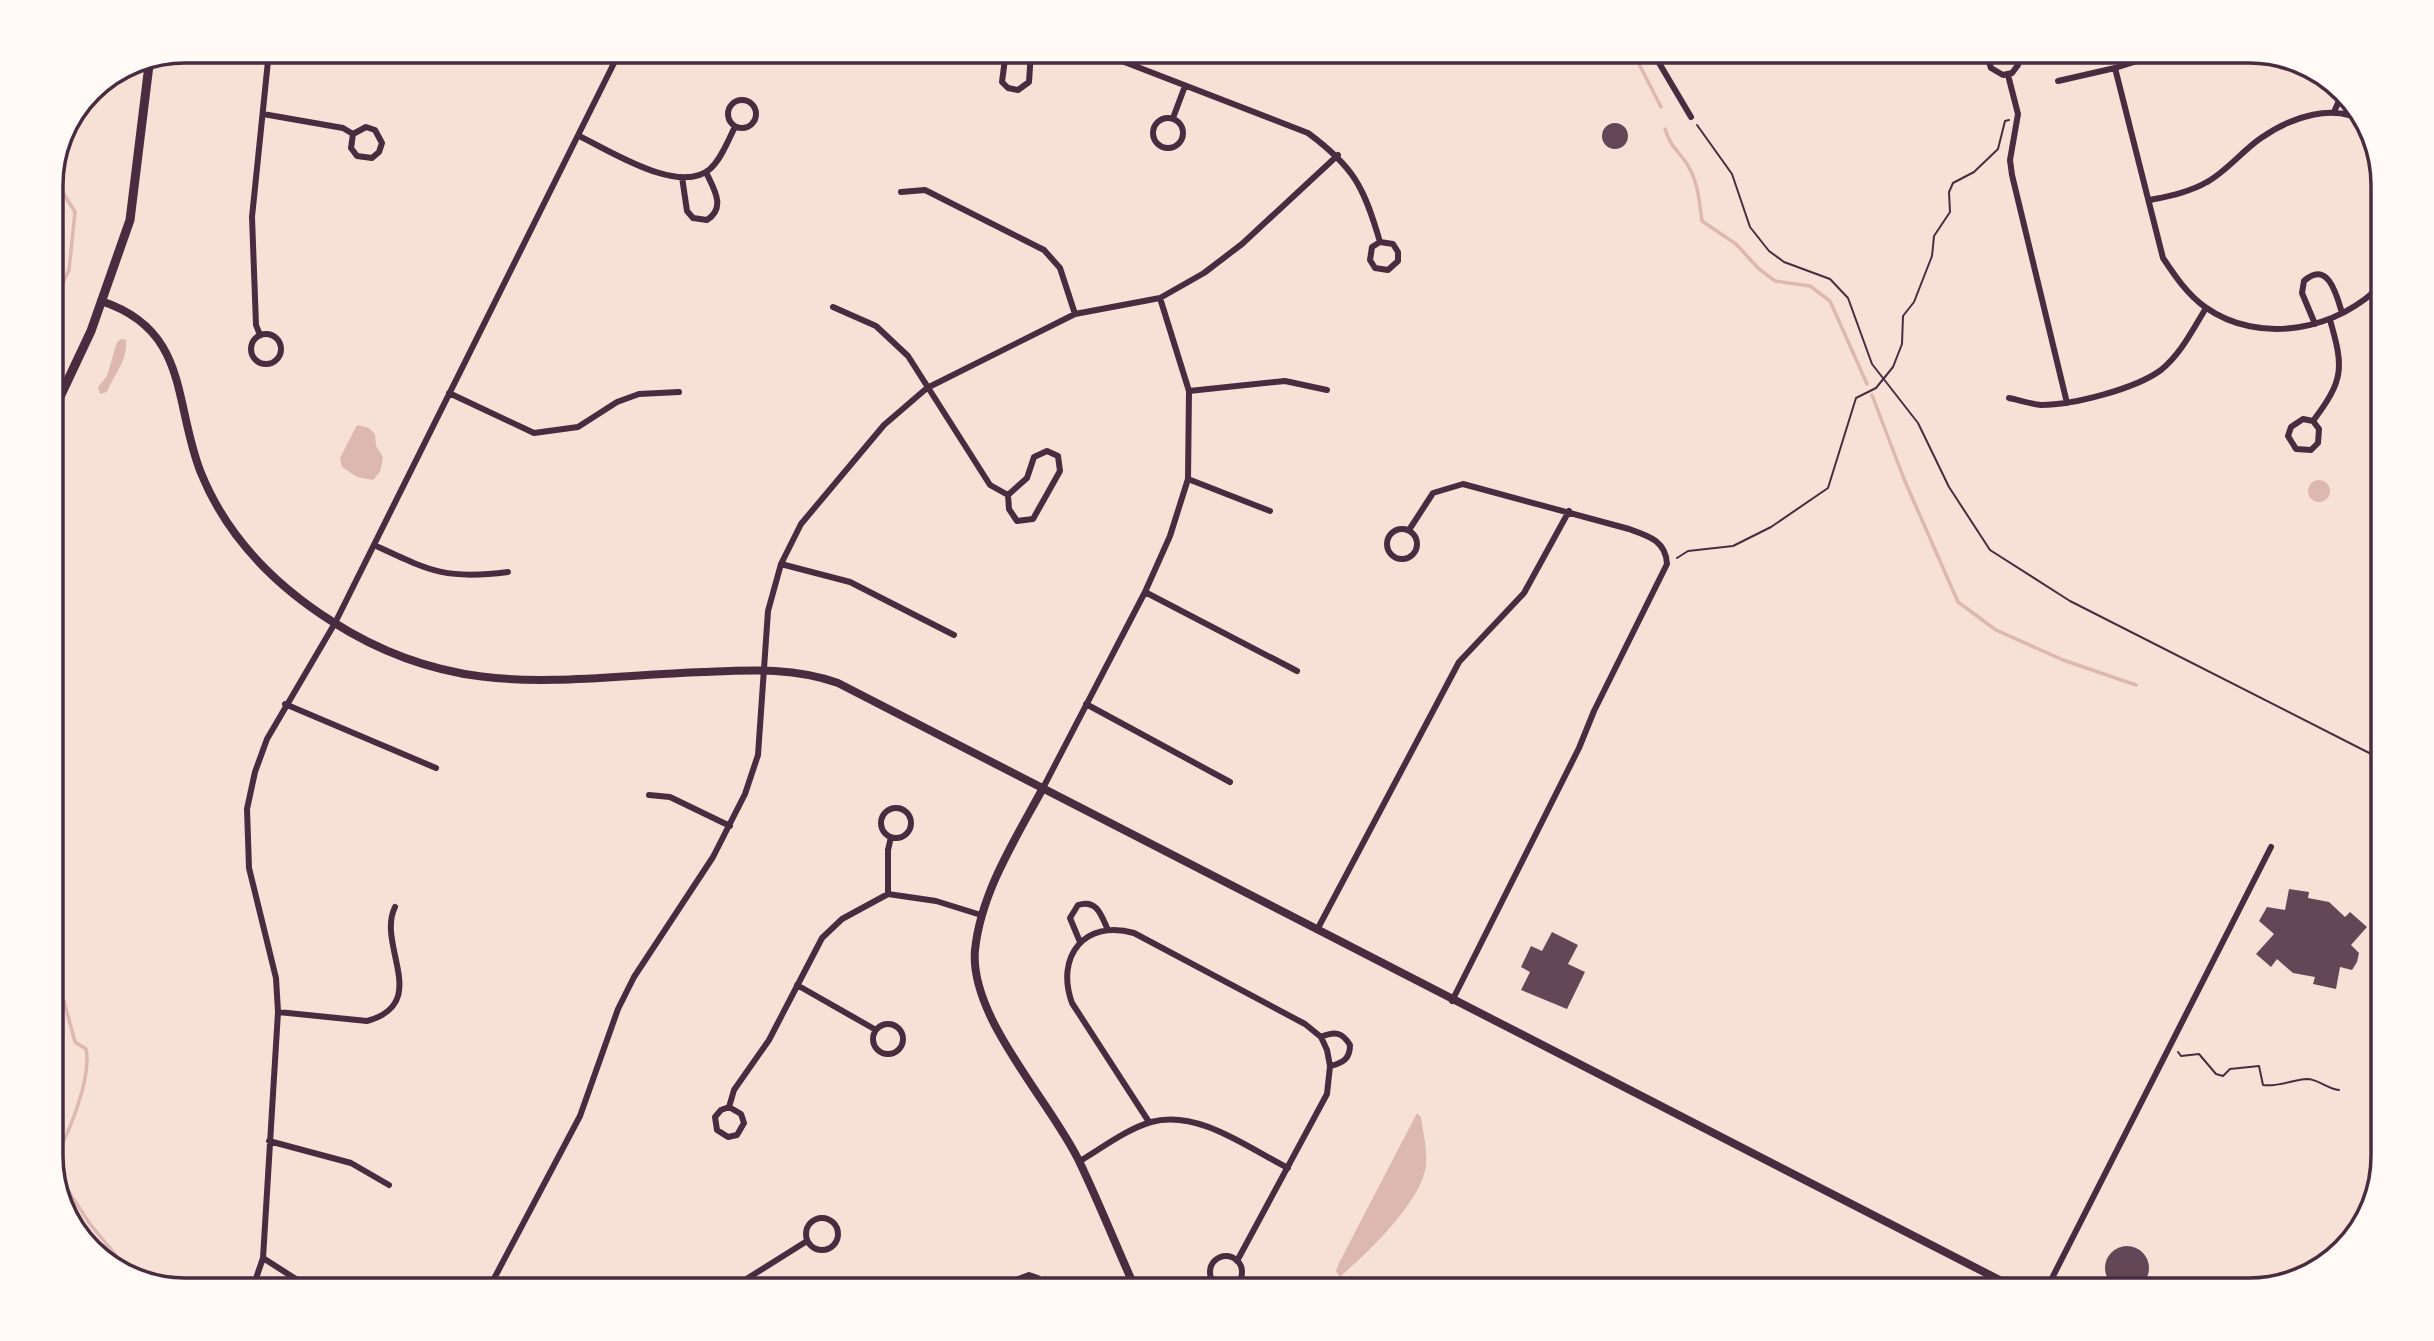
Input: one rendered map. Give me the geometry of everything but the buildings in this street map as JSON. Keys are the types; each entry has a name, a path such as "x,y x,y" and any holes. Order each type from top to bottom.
{"main road":[{"path":"63,388 101,301 130,220 149,68"}],"street":[{"path":"260,335 256,325 251,217 268,63"},
{"path":"256,1278 263,1258 278,1012 276,978 248,868 247,809 255,772 285,704 335,623 614,63"},
{"path":"1004,63 1002,82 1009,89 1018,90 1029,82 1030,63"},
{"path":"1127,63 1308,133 1338,155 1369,203 1380,242"},
{"path":"1659,63 1691,117"},
{"path":"1989,63 1998,74 2008,75"},
{"path":"2008,75 2018,63"},
{"path":"2058,81 2131,63"},
{"path":"2115,68 2163,258 2180,284 2206,308 2236,321 2266,329 2294,330 2330,320 2371,295"},
{"path":"2008,75 2018,114 2010,160 2012,175 2067,403"},
{"path":"1173,118 1185,86"},
{"path":"739,100 748,101 755,108 753,122 745,128 735,127 728,119 730,105 739,100"},
{"path":"2334,112 2339,102"},
{"path":"2150,200 2208,182 2261,138 2286,123 2334,112 2351,116"},
{"path":"263,114 343,128 353,134"},
{"path":"1164,118 1173,118 1183,128 1182,138 1172,148 1162,147 1155,141 1153,127 1164,118"},
{"path":"366,127 375,130 381,138 379,152 372,158 357,156 351,149 353,134 366,127"},
{"path":"579,135 672,178 706,172 719,157 735,127"},
{"path":"494,1278 580,1116 618,1009 634,977 730,826 758,755 763,717 762,670 768,611 781,565 801,524 884,425 927,388 1075,314 1160,298 1204,272 1242,244 1338,155"},
{"path":"682,177 687,211 693,218 707,220 718,206 706,172"},
{"path":"901,192 925,190 1044,250 1060,268 1075,314"},
{"path":"1380,242 1393,244 1398,252 1398,261 1388,270 1375,268 1370,260 1372,247 1380,242"},
{"path":"2315,324 2302,289 2304,281 2311,275 2324,275 2330,281 2342,313"},
{"path":"1131,1278 1080,1161 996,1026 984,996 975,953 981,915 1008,854 1144,592 1170,536 1188,479 1189,391 1160,298"},
{"path":"101,301 123,308 158,337 170,358 181,388 191,443 201,474 235,533 263,568 293,594 335,623 379,647 423,665 507,680 544,682 762,670 813,674 838,684 1043,788 1452,1001 1995,1278"},
{"path":"833,307 876,326 894,340 908,356 990,485 1008,495"},
{"path":"2009,398 2039,405 2067,403 2127,386 2160,370 2184,345 2206,308"},
{"path":"2313,421 2334,390 2340,373 2341,358 2330,320"},
{"path":"269,333 280,342 282,351 273,362 264,364 253,355 253,341 260,335 269,333"},
{"path":"1189,391 1285,381 1327,390"},
{"path":"449,393 534,433 578,427 617,402 639,394 679,393"},
{"path":"2298,420 2313,421 2319,429 2318,443 2311,450 2296,449 2288,436 2291,427 2298,420"},
{"path":"1047,451 1058,456 1060,471 1033,519 1017,521 1009,509 1008,495 1027,478 1034,457 1047,451"},
{"path":"1188,479 1270,511"},
{"path":"1409,530 1433,493 1463,484 1569,511 1650,536 1664,547 1667,564 1452,1001"},
{"path":"1317,930 1459,662 1524,593 1569,511"},
{"path":"1395,530 1409,530 1417,541 1415,551 1409,557 1395,557 1387,546 1389,537 1395,530"},
{"path":"374,545 432,572 471,576 508,572"},
{"path":"781,565 850,582 954,635"},
{"path":"1144,592 1297,671"},
{"path":"285,704 436,768"},
{"path":"1086,704 1230,782"},
{"path":"649,795 670,797 730,826"},
{"path":"892,808 902,808 909,814 911,828 905,835 891,837 882,827 882,817 892,808"},
{"path":"888,894 888,850 891,837"},
{"path":"2052,1278 2271,847"},
{"path":"729,1107 738,1111 744,1123 737,1135 728,1137 717,1130 714,1122 717,1113 729,1107 734,1090 769,1040 822,938 842,919 888,894 936,901 981,915"},
{"path":"1080,942 1070,918 1077,905 1088,903 1098,908 1107,928"},
{"path":"278,1012 367,1021 379,1018 390,1009 402,987 388,920 395,907"},
{"path":"1149,1122 1072,1003 1065,984 1067,968 1080,942 1107,928 1134,933 1289,1013 1321,1037 1327,1050 1330,1066 1327,1094 1237,1261 1240,1278"},
{"path":"797,985 876,1030"},
{"path":"884,1025 897,1027 903,1039 900,1048 888,1054 879,1051 874,1044 876,1030 884,1025"},
{"path":"1321,1037 1333,1032 1340,1034 1350,1045 1350,1053 1342,1064 1330,1066"},
{"path":"1080,1161 1149,1122 1164,1119 1202,1124 1288,1168"},
{"path":"269,1141 351,1163 389,1185"},
{"path":"816,1219 830,1220 837,1228 838,1238 828,1249 818,1250 807,1241 806,1230 816,1219"},
{"path":"746,1278 793,1246 807,1241"},
{"path":"1212,1278 1210,1272 1214,1262 1228,1256 1237,1261"},
{"path":"263,1258 294,1278"},
{"path":"1021,1278 1029,1275 1038,1278"}],"path":[{"path":"1691,117 1732,174 1750,227 1769,251 1784,262 1830,279 1848,298 1872,364 1918,424 1949,487 1990,550 2070,601 2371,754"},
{"path":"1667,564 1688,551 1732,546 1762,532 1828,488 1856,398 1884,381 1902,344 1903,316 1914,302 1932,256 1934,236 1950,212 1949,192 1953,183 1974,172 1998,149 2005,121 2010,120"},
{"path":"2177,1051 2181,1056 2199,1054 2216,1074 2223,1076 2230,1069 2259,1066 2263,1085 2274,1087 2292,1079 2310,1079 2339,1090"}],"shaded area":[{"path":"126,340 123,361 107,392 100,394 98,387 107,376 117,342"},
{"path":"357,425 369,428 375,434 376,446 383,457 380,472 373,480 357,477 342,467 340,458"},
{"path":"2319,480 2327,483 2330,491 2327,499 2319,502 2311,499 2308,491 2311,483"},
{"path":"1417,1113 1421,1117 1426,1158 1420,1185 1389,1228 1340,1277 1336,1271 1339,1263"}],"waterway":[{"path":"1639,63 1661,107"},
{"path":"1665,129 1671,143 1693,175 1702,221 1736,244 1758,268 1775,281 1810,286 1830,301 1867,384"},
{"path":"63,193 75,212 69,270 63,283"},
{"path":"1872,395 1904,479 1958,602 1996,630 2063,660 2136,685"},
{"path":"63,1000 75,1042 86,1049 87,1061 83,1089 63,1142"},
{"path":"67,1190 90,1224 119,1259"}]}
